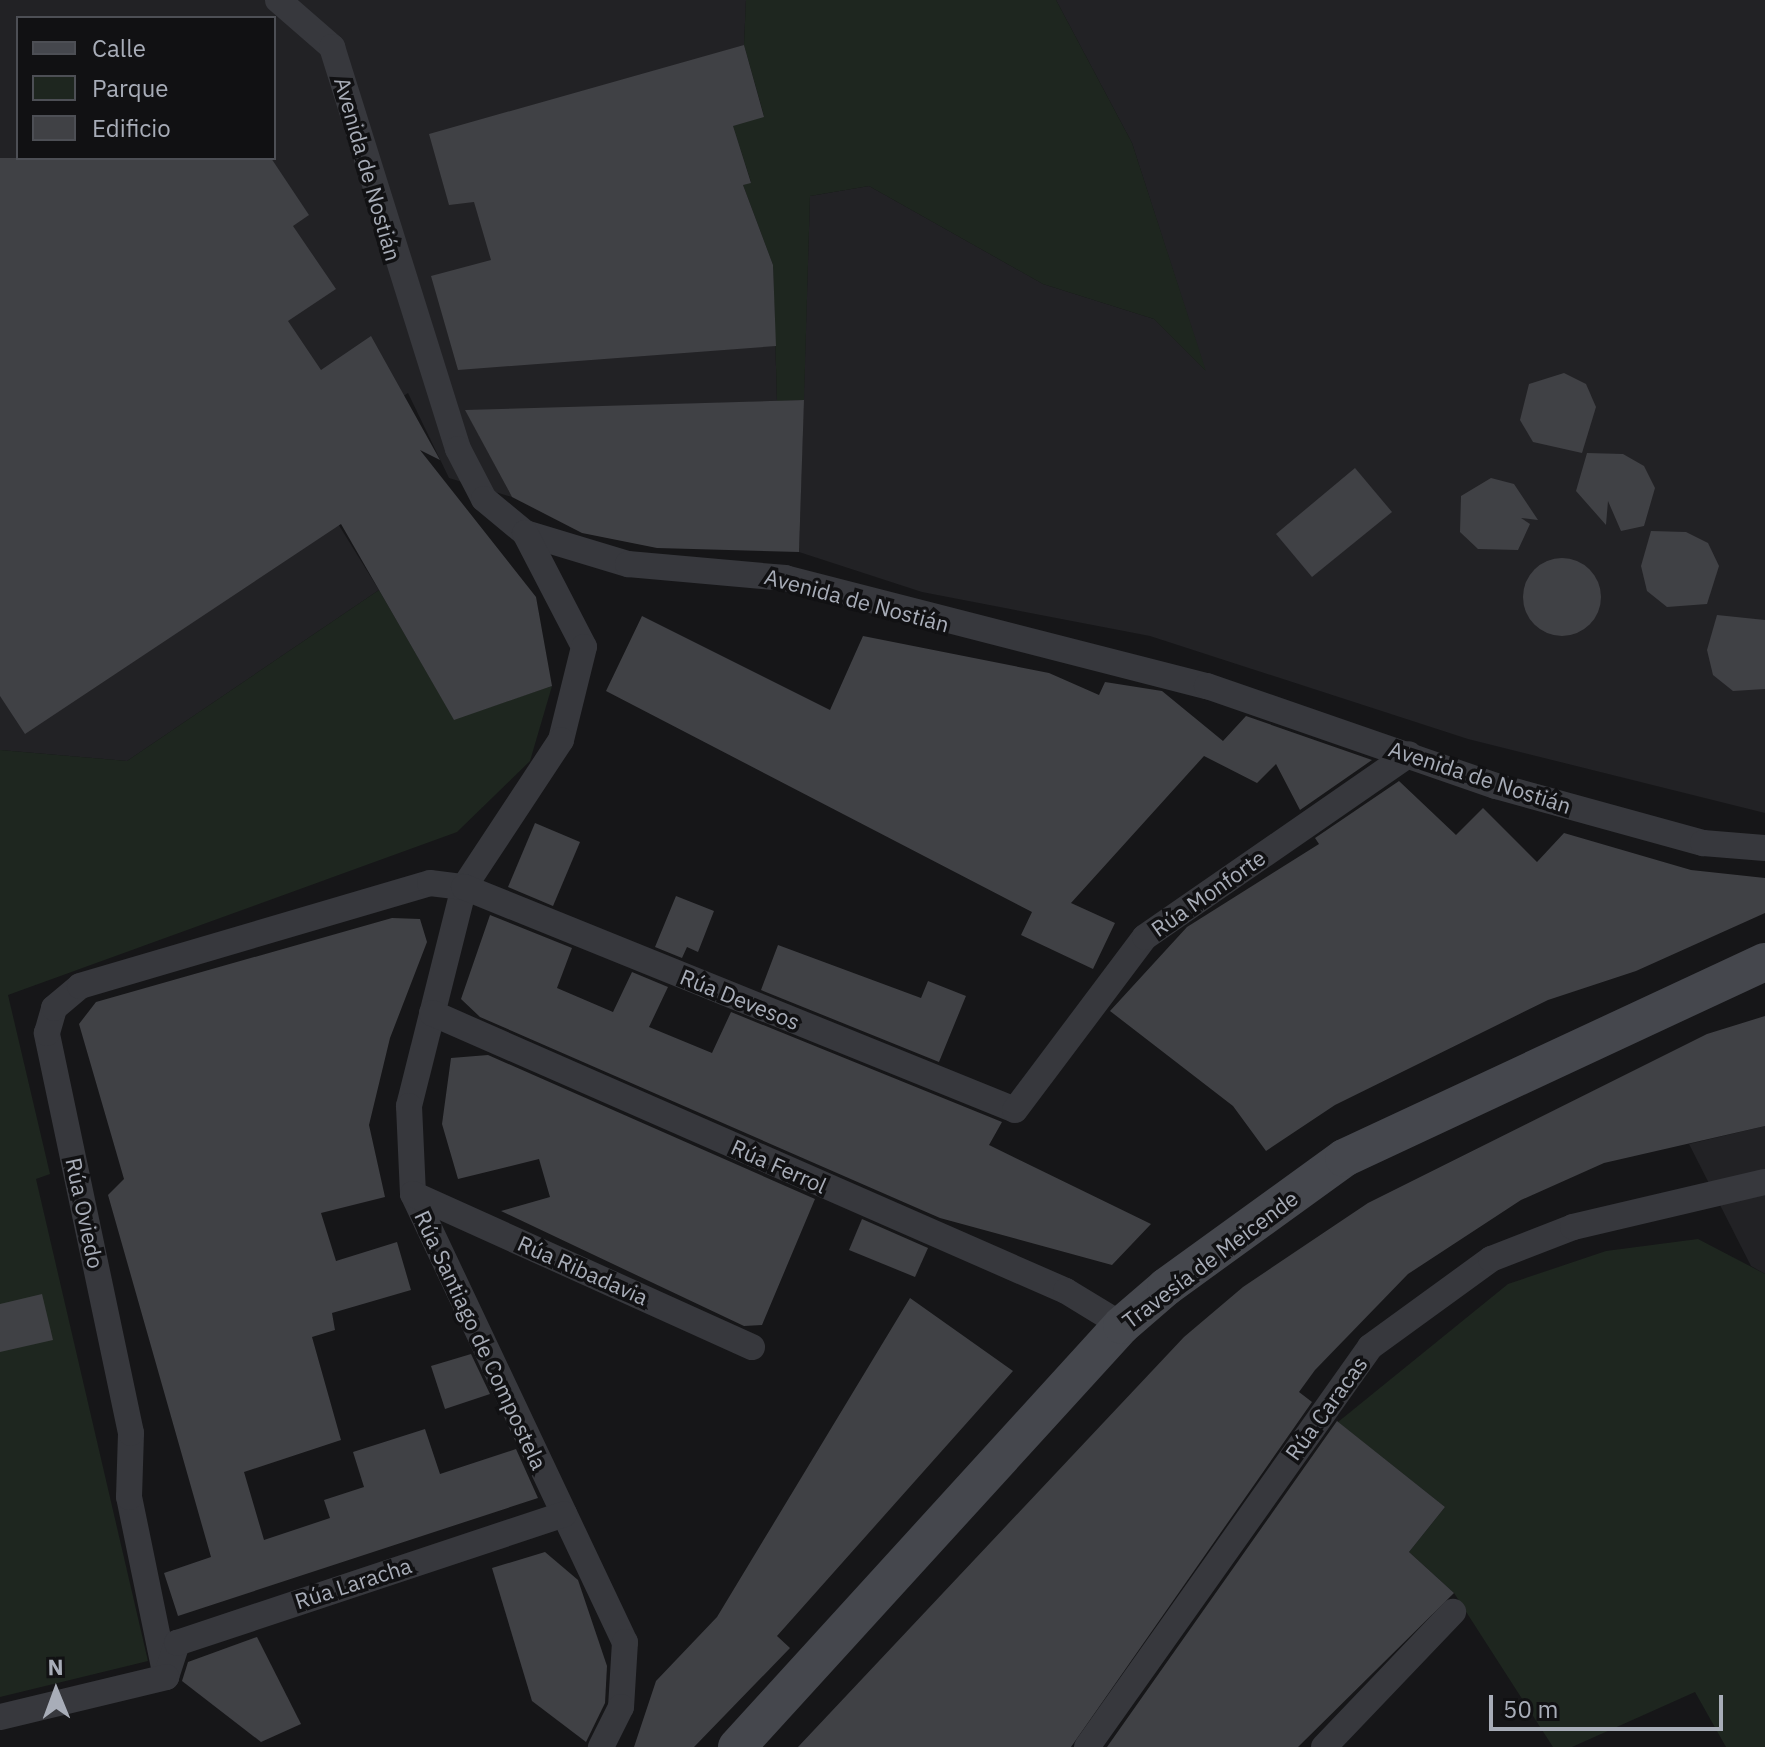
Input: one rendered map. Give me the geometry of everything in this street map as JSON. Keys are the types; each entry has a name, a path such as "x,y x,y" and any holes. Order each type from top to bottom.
{"main road":[{"name":"Travesía de Meicende","path":"737,1747 1122,1325 1344,1158 1765,962"}],"street":[{"name":"Avenida de Nostián","path":"287,4 332,47 458,449 484,499 525,533 628,564 785,578 1207,686 1496,786 1703,843 1765,848"},
{"name":"Rúa Santiago de Compostela","path":"525,533 584,647 561,740 464,887 409,1106 413,1194 625,1642 621,1707 601,1747"},
{"name":"Rúa Monforte","path":"1015,1110 1145,937 1409,754"},
{"name":"Rúa Oviedo","path":"166,1677 129,1497 131,1433 47,1033 54,1008 80,986 430,883 464,887"},
{"name":"Rúa Devesos","path":"464,887 1015,1110"},
{"name":"Rúa Ferrol","path":"432,1013 1066,1291 1122,1325"},
{"name":"Rúa Caracas","path":"1087,1747 1370,1347 1491,1259 1573,1227 1682,1206 1765,1182"},
{"name":"Rúa Ribadavia","path":"413,1194 752,1347"},
{"name":"Rúa Laracha","path":"166,1677 177,1643 564,1514"},
{"path":"1324,1747 1453,1612"},
{"path":"0,1717 166,1677"}],"shaded area":[{"path":"0,0 746,0 744,45 764,117 734,127 751,183 743,186 773,265 777,401 466,411 512,497 449,478 408,393 301,464 379,590 127,761 0,750"},
{"path":"1056,0 1765,0 1765,813 1468,739 1150,636 922,592 799,552 810,196 869,186 1043,284 1154,319 1205,370 1132,143"},
{"path":"1765,1126 1765,1274 1751,1266 1689,1144"}],"green space":[{"path":"746,0 1056,0 1132,143 1206,371 1154,319 1043,284 869,186 810,196 804,400 777,401 773,265 743,185 751,182 733,126 764,116 744,45"},
{"path":"379,590 454,719 552,686 530,761 457,832 8,995 50,1174 36,1179 148,1661 0,1697 0,750 127,761"},
{"path":"1698,1239 1765,1274 1765,1747 1726,1747 1695,1692 1572,1747 1553,1747 1454,1593 1409,1552 1445,1507 1338,1422 1508,1284 1606,1251"}],"building":[{"path":"744,45 764,117 733,126 751,183 743,185 773,265 776,346 458,370 431,276 491,260 474,202 449,205 429,134"},
{"path":"0,158 272,160 309,215 293,226 336,289 288,321 321,370 371,336 440,460 420,450 536,597 552,686 454,720 341,524 25,734 0,696"},
{"path":"1564,373 1586,384 1596,407 1582,453 1533,442 1520,420 1529,384"},
{"path":"804,400 799,552 657,548 582,533 512,497 465,410"},
{"path":"1587,453 1623,454 1644,466 1655,488 1644,526 1621,531 1608,501 1606,525 1576,491"},
{"path":"1355,468 1392,512 1312,577 1276,534"},
{"path":"1491,478 1514,484 1538,520 1521,518 1530,524 1518,550 1478,549 1460,532 1461,496"},
{"path":"1651,531 1686,532 1708,543 1719,566 1707,604 1667,607 1647,591 1641,566"},
{"path":"1562,558 1577,561 1590,569 1598,582 1601,597 1598,612 1590,625 1577,633 1562,636 1547,633 1534,625 1526,612 1523,597 1526,582 1534,569 1547,561"},
{"path":"1717,615 1765,620 1765,689 1733,691 1713,675 1707,650"},
{"path":"642,616 830,710 863,636 1049,673 1099,695 1105,682 1162,691 1223,741 1246,716 1372,760 1300,810 1276,764 1257,783 1204,756 1071,903 1115,923 1093,969 1021,935 1032,912 606,691"},
{"path":"1399,781 1456,835 1483,808 1537,862 1564,833 1691,870 1765,878 1765,913 1636,971 1548,1000 1335,1105 1266,1151 1233,1106 1110,1011 1187,927 1319,844 1315,838"},
{"path":"535,823 580,842 553,906 508,887"},
{"path":"676,896 714,911 698,952 687,947 682,958 655,947"},
{"path":"490,915 572,948 557,988 613,1012 632,972 668,987 649,1027 712,1053 731,1012 1002,1122 989,1145 1151,1224 1112,1265 940,1218 480,1017 461,999"},
{"path":"392,918 420,919 427,942 390,1038 369,1125 385,1197 321,1213 336,1261 397,1242 411,1290 332,1313 335,1330 312,1337 341,1440 244,1472 264,1540 330,1518 324,1500 364,1487 353,1452 425,1429 440,1474 516,1449 538,1498 178,1616 164,1573 211,1557 108,1195 124,1179 79,1024 96,1002"},
{"path":"778,945 921,998 928,981 966,996 939,1062 761,990"},
{"path":"1765,1016 1765,1126 1604,1163 1521,1200 1408,1274 1315,1370 1299,1392 1312,1402 1071,1747 798,1747 1184,1337 1243,1287 1368,1203 1707,1034"},
{"path":"488,1055 815,1199 762,1325 744,1326 501,1211 550,1197 539,1159 458,1179 442,1124 451,1058"},
{"path":"862,1219 928,1248 915,1277 849,1250"},
{"path":"42,1294 53,1340 0,1352 0,1304"},
{"path":"910,1298 1013,1371 777,1636 790,1648 694,1747 634,1747 656,1681 717,1617"},
{"path":"471,1354 490,1394 445,1409 431,1366"},
{"path":"1337,1421 1445,1507 1409,1552 1454,1593 1298,1747 1107,1747"},
{"path":"545,1552 578,1580 607,1666 605,1703 586,1742 532,1701 492,1568"},
{"path":"257,1637 301,1724 261,1742 182,1681 188,1662"}]}
